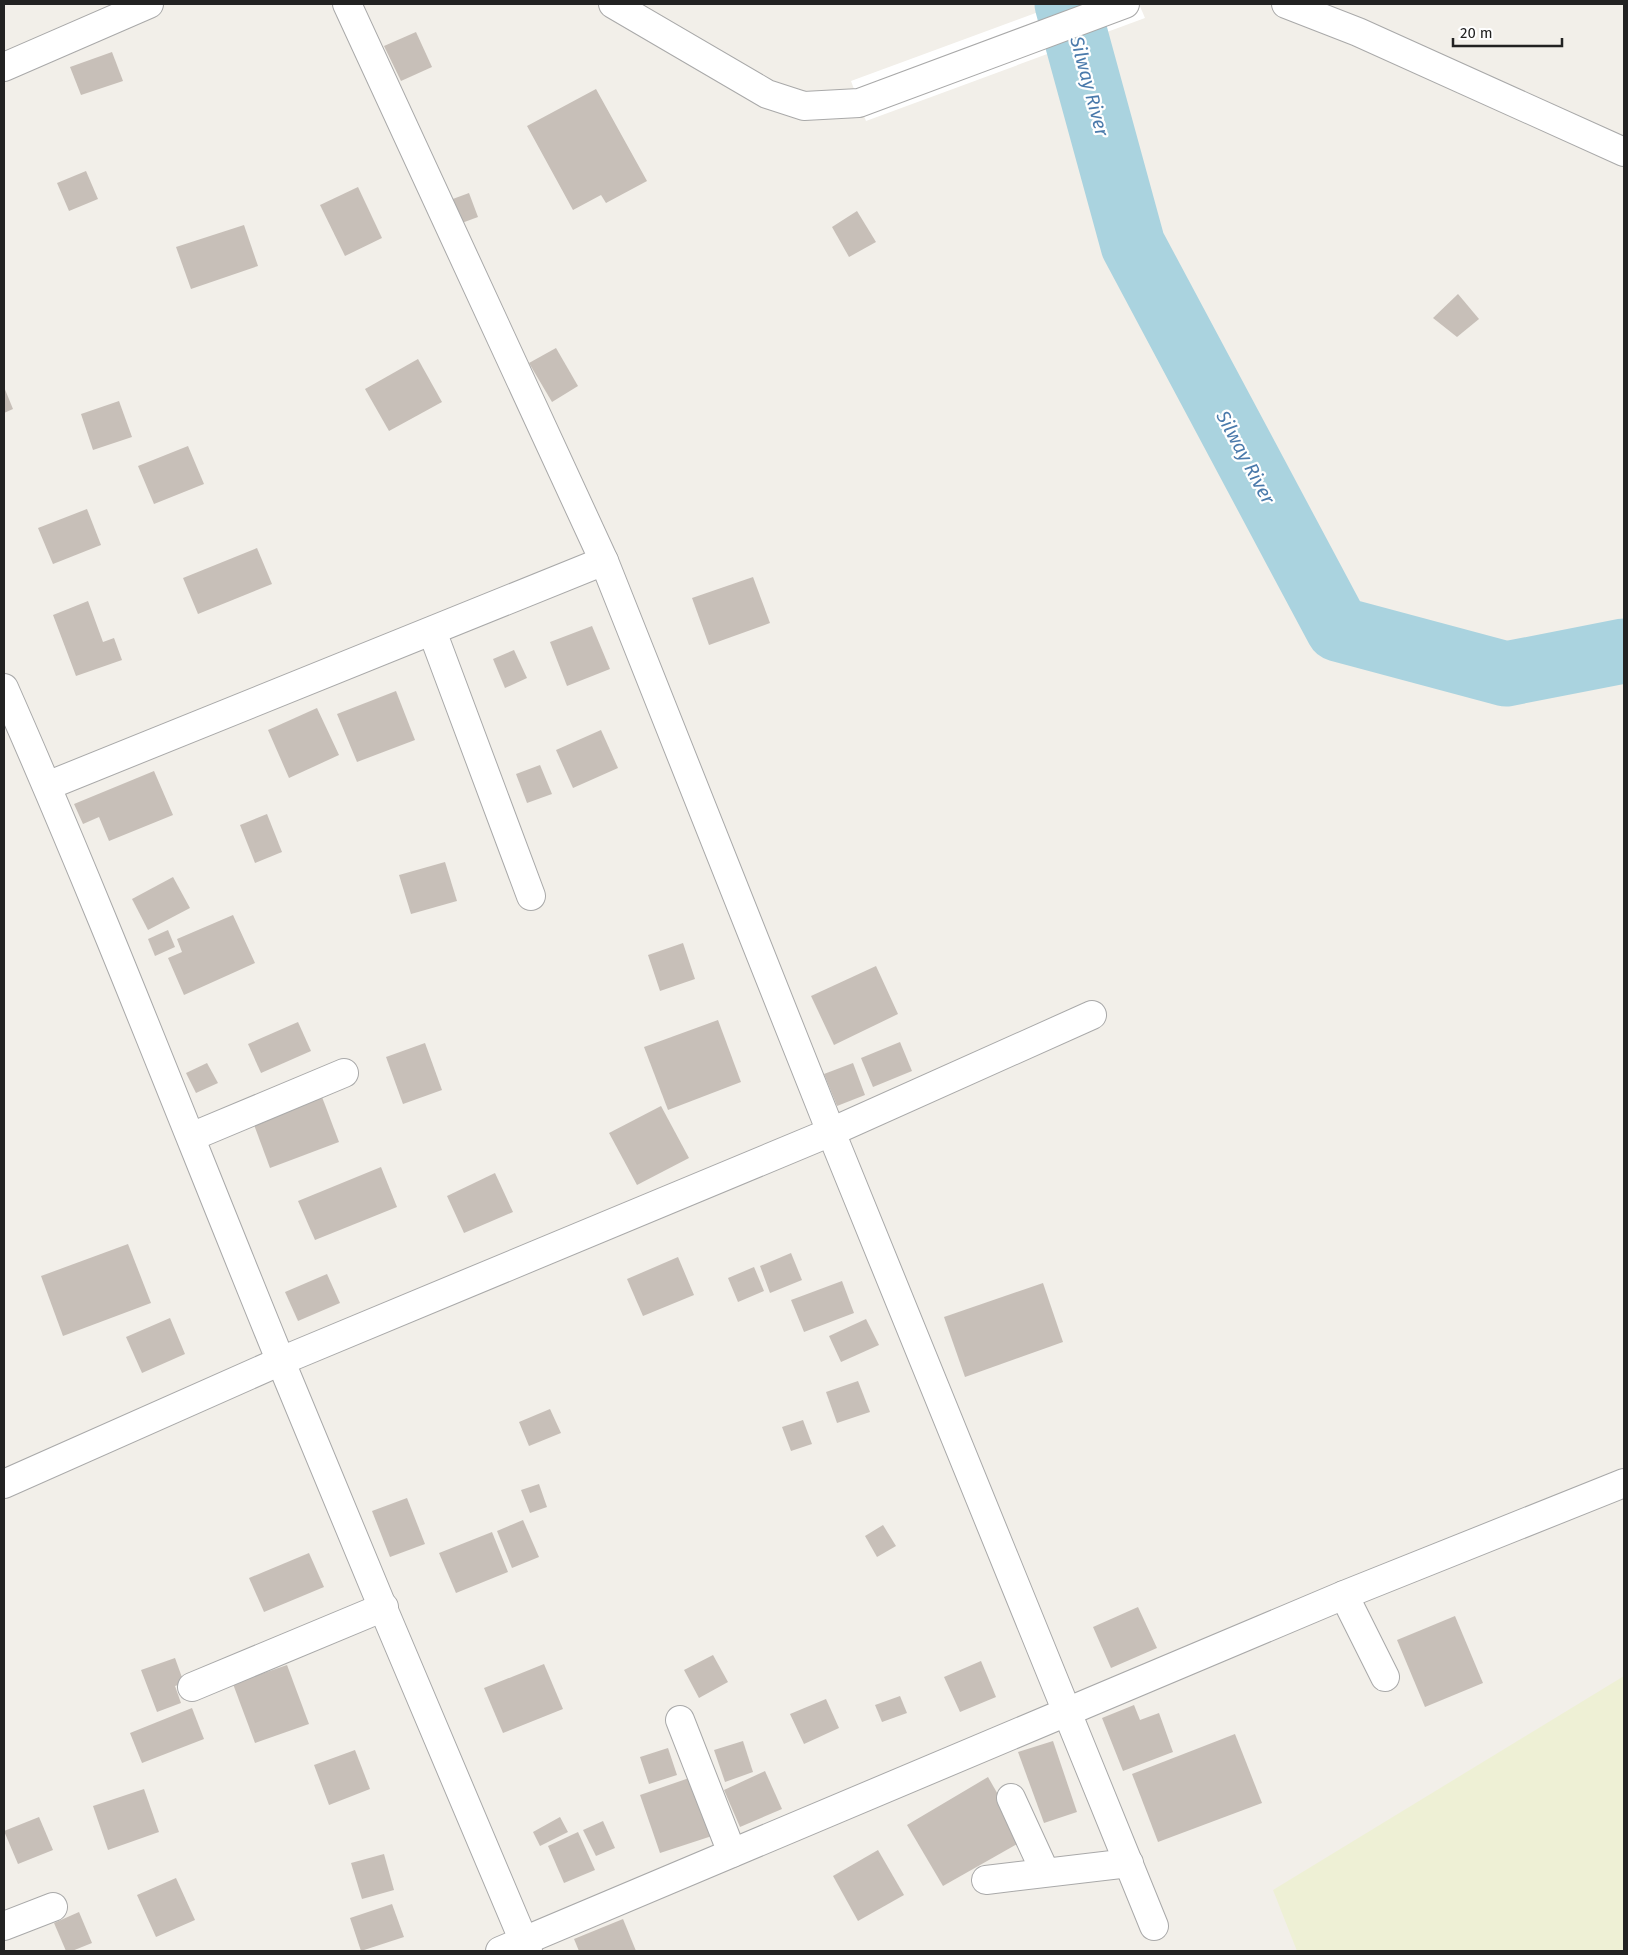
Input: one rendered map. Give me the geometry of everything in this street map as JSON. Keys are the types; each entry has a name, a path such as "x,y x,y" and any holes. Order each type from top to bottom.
{"street":[{"path":"4,67 148,4"},
{"path":"347,4 604,561 831,1132 1154,1926"},
{"path":"613,4 767,94 804,106 859,103 1125,4"},
{"path":"1286,4 1358,32 1624,152"},
{"path":"47,786 604,561"},
{"path":"432,631 531,896"},
{"path":"4,688 47,786 281,1361 384,1607 517,1948 732,1853 1344,1595 1624,1483"},
{"path":"4,1484 281,1361 831,1132 1092,1015"},
{"path":"191,1137 344,1073"},
{"path":"1344,1595 1385,1677"},
{"path":"192,1687 384,1607"},
{"path":"680,1720 732,1853"},
{"path":"1011,1798 1045,1872"},
{"path":"986,1880 1129,1863"},
{"path":"4,1926 53,1906"}],"green space":[{"path":"1624,1676 1624,1951 1297,1951 1273,1890"}],"pier":[{"path":"1060,4 1139,4 1145,18 866,121 851,81"}],"building":[{"path":"416,32 432,67 401,81 384,46"},
{"path":"112,52 123,81 81,95 70,67"},
{"path":"596,89 647,181 606,203 601,195 573,210 527,126"},
{"path":"86,171 98,199 69,211 57,183"},
{"path":"358,187 382,238 345,256 320,205"},
{"path":"469,193 478,217 459,224 450,200"},
{"path":"857,211 876,242 849,257 832,227"},
{"path":"244,225 258,266 191,289 176,247"},
{"path":"1458,294 1479,319 1457,337 1433,318"},
{"path":"556,348 578,386 552,402 529,363"},
{"path":"418,359 442,402 389,431 365,389"},
{"path":"4,387 13,409 4,413"},
{"path":"119,401 132,437 93,450 81,414"},
{"path":"188,446 204,484 154,504 138,466"},
{"path":"87,509 101,545 53,564 38,528"},
{"path":"257,548 272,584 198,614 183,578"},
{"path":"753,577 770,623 709,645 692,598"},
{"path":"88,601 103,642 114,638 122,660 76,676 53,615"},
{"path":"592,626 610,669 567,686 550,642"},
{"path":"514,650 527,678 505,688 493,659"},
{"path":"396,691 415,740 357,762 337,714"},
{"path":"317,708 339,755 289,778 268,730"},
{"path":"601,730 618,768 573,788 556,750"},
{"path":"540,765 552,794 527,803 516,774"},
{"path":"154,771 173,815 109,841 99,817 83,824 74,804"},
{"path":"267,814 282,852 255,863 240,825"},
{"path":"445,862 457,901 411,914 399,875"},
{"path":"173,877 190,908 148,930 132,899"},
{"path":"233,915 255,963 184,995 168,958 182,952 177,939"},
{"path":"168,930 175,947 155,956 148,939"},
{"path":"683,943 695,979 660,991 648,955"},
{"path":"876,966 898,1014 834,1045 811,996"},
{"path":"718,1020 741,1082 668,1110 644,1047"},
{"path":"298,1022 311,1051 261,1073 248,1044"},
{"path":"900,1042 912,1071 873,1087 861,1058"},
{"path":"425,1043 442,1090 403,1104 386,1057"},
{"path":"207,1063 218,1083 196,1093 186,1073"},
{"path":"853,1063 865,1095 837,1106 824,1074"},
{"path":"319,1089 339,1142 270,1168 250,1114"},
{"path":"661,1106 689,1158 637,1185 609,1133"},
{"path":"381,1167 397,1207 315,1240 298,1201"},
{"path":"495,1173 513,1212 464,1233 447,1196"},
{"path":"128,1244 151,1303 63,1336 41,1276"},
{"path":"791,1253 802,1280 770,1293 760,1266"},
{"path":"678,1257 694,1295 643,1316 627,1279"},
{"path":"754,1267 764,1291 738,1302 728,1278"},
{"path":"327,1274 340,1303 298,1321 285,1292"},
{"path":"842,1281 854,1313 804,1332 791,1300"},
{"path":"1043,1283 1063,1342 965,1377 944,1317"},
{"path":"170,1318 185,1354 142,1373 126,1337"},
{"path":"866,1319 879,1345 841,1362 829,1336"},
{"path":"858,1381 870,1412 837,1423 826,1392"},
{"path":"550,1409 561,1433 529,1446 519,1422"},
{"path":"803,1420 812,1444 791,1451 782,1427"},
{"path":"539,1484 547,1507 530,1513 521,1490"},
{"path":"407,1498 425,1544 390,1557 372,1511"},
{"path":"523,1520 539,1557 512,1568 497,1531"},
{"path":"883,1525 896,1546 877,1557 865,1536"},
{"path":"492,1532 508,1572 456,1593 439,1553"},
{"path":"309,1553 324,1587 264,1612 249,1578"},
{"path":"1138,1607 1157,1648 1111,1668 1093,1627"},
{"path":"1455,1616 1483,1683 1425,1707 1397,1640"},
{"path":"713,1655 728,1682 699,1698 684,1670"},
{"path":"175,1658 184,1683 175,1686 181,1703 157,1712 141,1670"},
{"path":"981,1661 996,1697 960,1712 944,1677"},
{"path":"544,1664 563,1709 503,1733 484,1688"},
{"path":"287,1665 309,1724 255,1743 233,1684"},
{"path":"900,1696 907,1713 882,1722 875,1705"},
{"path":"826,1699 839,1728 804,1744 790,1714"},
{"path":"1134,1705 1140,1720 1159,1713 1173,1752 1123,1771 1102,1718"},
{"path":"192,1708 204,1739 142,1763 130,1733"},
{"path":"1235,1734 1262,1803 1158,1842 1132,1774"},
{"path":"743,1741 753,1772 725,1782 714,1750"},
{"path":"1053,1741 1077,1812 1044,1823 1018,1752"},
{"path":"668,1748 677,1775 649,1784 640,1757"},
{"path":"355,1750 370,1789 329,1805 314,1765"},
{"path":"765,1771 782,1809 740,1827 724,1790"},
{"path":"692,1777 712,1836 660,1853 640,1795"},
{"path":"988,1777 1024,1840 943,1886 907,1825"},
{"path":"144,1789 159,1832 108,1850 93,1806"},
{"path":"39,1817 53,1850 18,1864 4,1831"},
{"path":"560,1817 568,1832 540,1846 533,1832"},
{"path":"603,1821 615,1848 596,1856 583,1830"},
{"path":"578,1832 595,1870 564,1883 548,1846"},
{"path":"878,1850 904,1895 858,1921 833,1876"},
{"path":"384,1854 394,1890 362,1899 351,1863"},
{"path":"176,1878 195,1920 156,1937 137,1895"},
{"path":"392,1904 404,1937 361,1951 350,1918"},
{"path":"79,1912 92,1943 72,1951 66,1951 54,1923"},
{"path":"623,1919 636,1951 579,1951 574,1939"}],"waterway":[{"name":"Silway River","path":"1067,4 1133,245 1338,629 1506,674 1624,651"}]}
